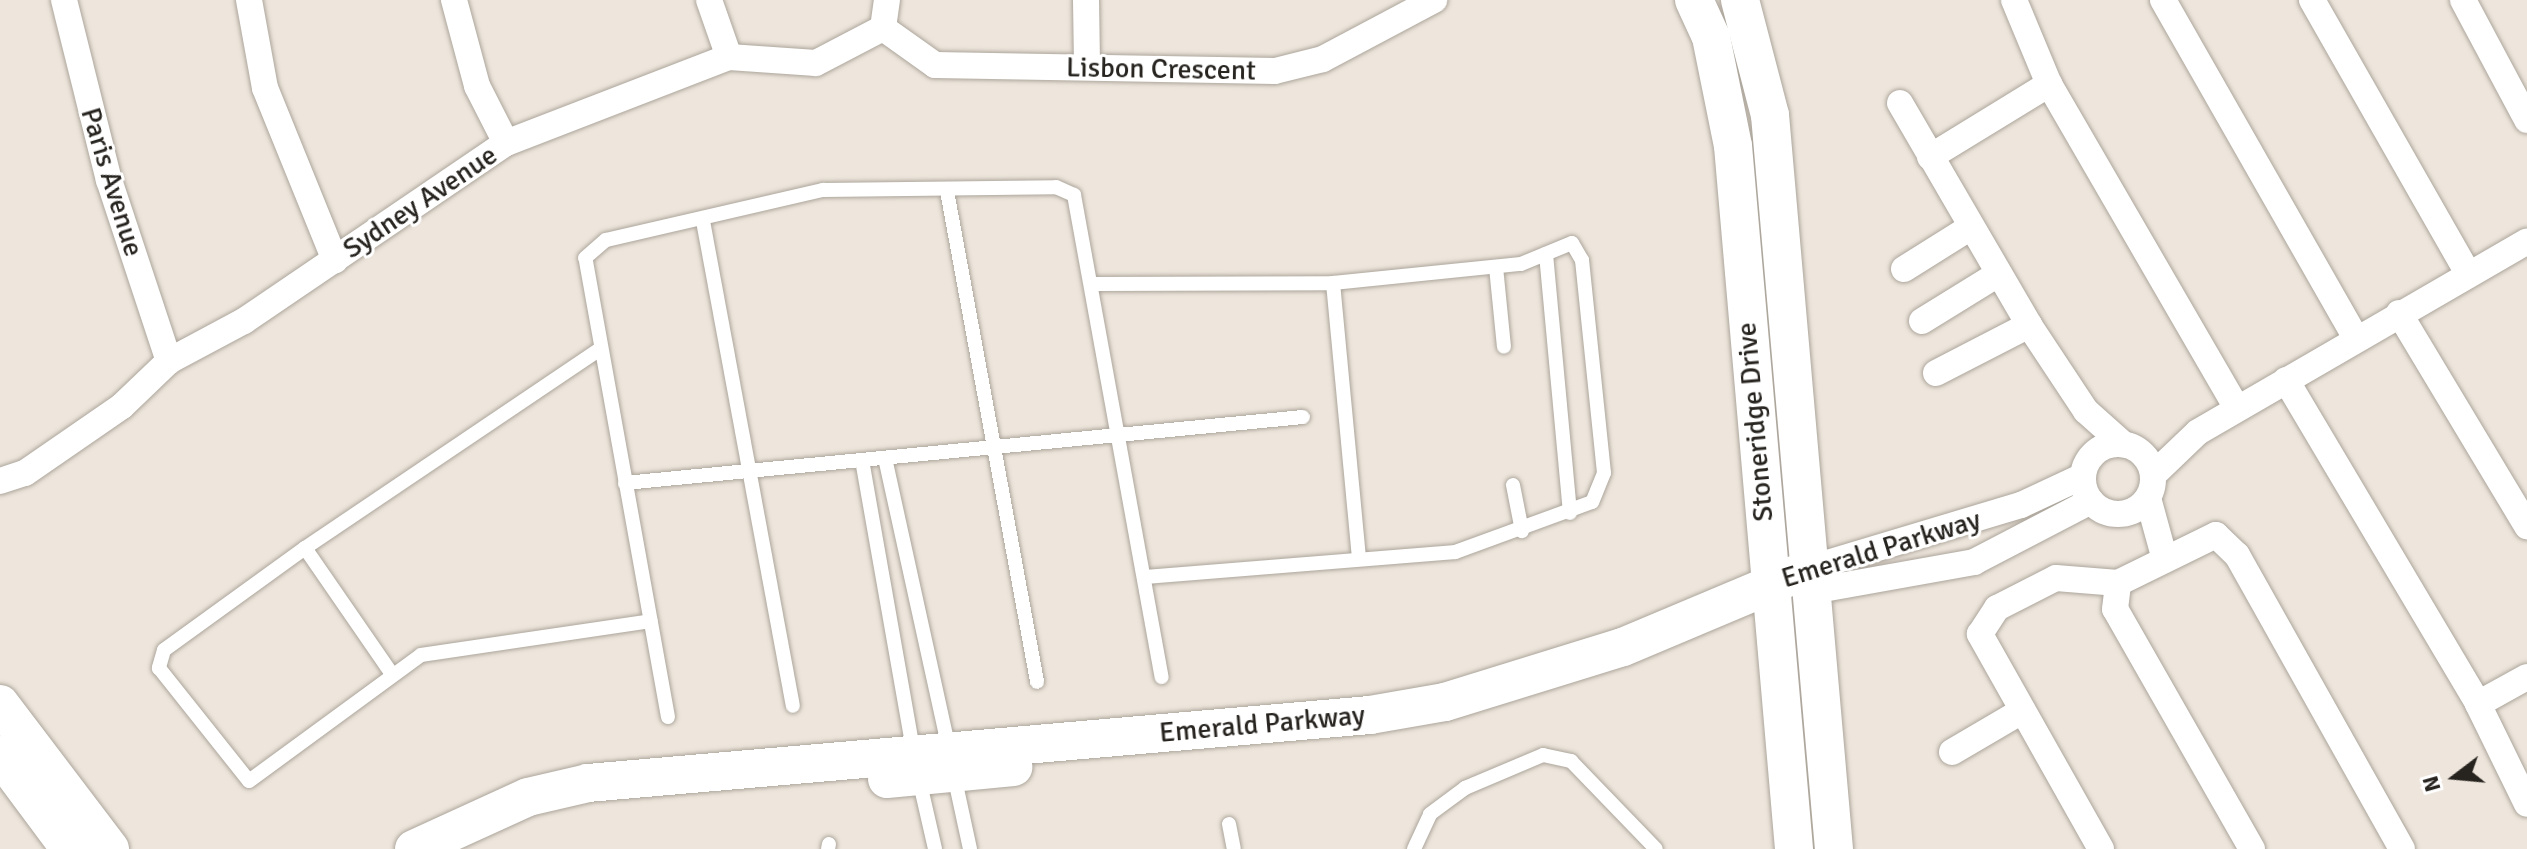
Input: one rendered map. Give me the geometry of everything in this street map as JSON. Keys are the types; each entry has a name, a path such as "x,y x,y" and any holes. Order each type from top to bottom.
{"street":[{"name":"Paris Avenue","path":"64,0 109,180 169,361"},
{"path":"249,0 265,88 335,260"},
{"path":"454,0 477,86 506,143"},
{"path":"709,0 729,57"},
{"path":"883,28 887,0"},
{"path":"1086,0 1087,67"},
{"name":"Lisbon Crescent","path":"883,28 935,65 1293,70 1434,0"},
{"name":"Stoneridge Drive","path":"1694,0 1711,37 1733,146 1794,849"},
{"name":"Stoneridge Drive","path":"1740,0 1770,115 1834,849"},
{"path":"2014,0 2049,84 2237,408"},
{"path":"2163,0 2356,338"},
{"path":"2312,0 2468,274"},
{"path":"2463,0 2527,120"},
{"name":"Sydney Avenue","path":"0,481 25,473 122,406 169,361 335,260 506,143 729,57 816,63 883,28"},
{"path":"1930,157 2049,84"},
{"path":"1900,103 1998,274 2086,411 2129,446 2150,486 2159,545"},
{"path":"1904,269 1971,227"},
{"path":"2118,514 2150,486 2198,432 2468,274 2524,248"},
{"path":"1922,321 1998,274"},
{"path":"2399,313 2527,526"},
{"path":"1936,373 2029,325"},
{"path":"2286,380 2478,704 2527,804"},
{"path":"2086,411 2091,501 2118,514 2159,545"},
{"path":"2129,446 2198,432"},
{"name":"Emerald Parkway","path":"442,849 477,829 564,802 1508,706 1667,653 1771,595 2021,505 2087,465 2129,446"},
{"name":"Emerald Parkway","path":"1811,579 1974,562 2091,501"},
{"path":"2101,849 1983,645 1982,623 2056,578 2118,583 2159,545 2206,536 2230,544 2402,849"},
{"path":"2118,583 2121,622 2252,849"},
{"path":"2478,704 2527,677"},
{"path":"0,704 110,849"},
{"path":"1952,752 2022,711"},
{"path":"0,755 70,849"},
{"name":"Emerald Parkway","path":"414,849 471,819 564,787 933,763"}],"lane":[{"path":"668,717 587,276 590,249 823,190 1067,190 1078,203 1162,677"},
{"path":"947,191 1037,682"},
{"path":"703,221 793,706"},
{"path":"1094,284 1333,283 1496,267 1546,254 1572,243 1580,251 1604,473 1598,496 1570,513 1455,552 1146,577"},
{"path":"1546,254 1570,513"},
{"path":"1496,267 1504,347"},
{"path":"1333,283 1359,558"},
{"path":"600,349 305,548 164,650 158,658 164,678 249,781 392,674 435,651 650,621"},
{"path":"625,483 1119,432 1303,417"},
{"path":"885,458 933,763 935,849"},
{"path":"862,460 933,763 970,849"},
{"path":"1513,485 1522,531"},
{"path":"305,548 392,674"},
{"path":"1414,849 1430,814 1465,788 1543,755 1571,761 1656,849"},
{"path":"1229,824 1234,849"}]}
